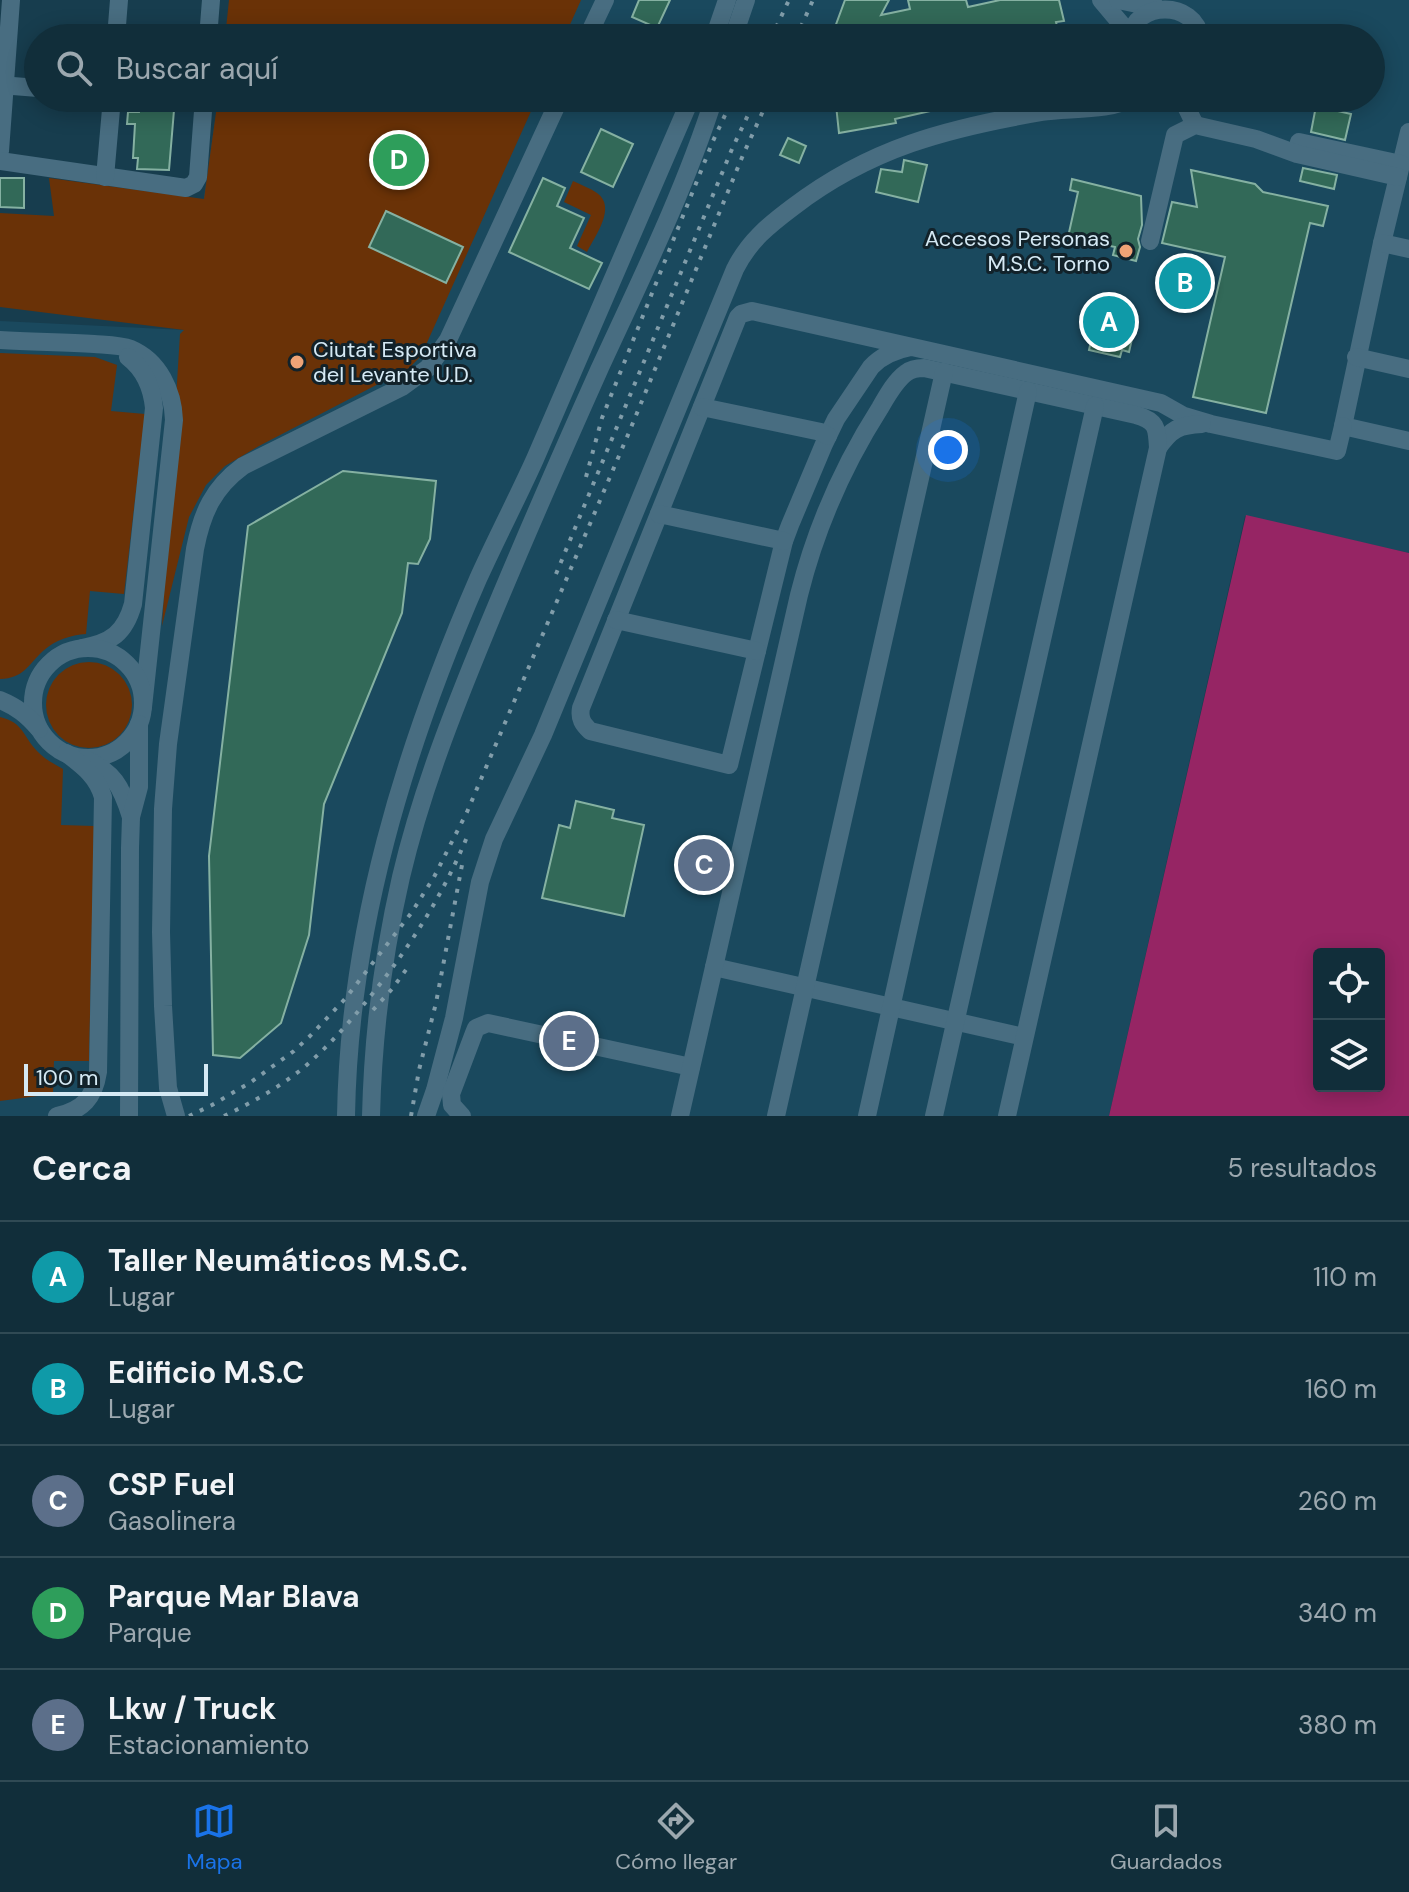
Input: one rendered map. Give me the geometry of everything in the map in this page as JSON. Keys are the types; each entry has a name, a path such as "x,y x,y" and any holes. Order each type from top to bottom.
{"street":[{"path":"0,151 2,85 11,0"},
{"path":"117,24 119,0"},
{"path":"209,24 211,0"},
{"path":"594,24 605,0"},
{"path":"1101,0 1121,24"},
{"path":"1118,0 1155,6"},
{"path":"722,24 737,1"},
{"path":"735,24 737,1"},
{"path":"1134,24 1144,11 1166,4 1187,12 1196,24"},
{"path":"2,85 24,87"},
{"path":"105,177 111,112"},
{"path":"0,161 186,188 194,184 198,177 203,112"},
{"path":"176,1116 168,1088 163,1006 163,798 195,549 202,518 218,490 243,466 402,387 436,359 448,340 554,112"},
{"path":"346,1116 349,1053 363,935 378,868 413,751 479,578 573,373 685,112"},
{"path":"371,1116 379,996 393,914 427,788 530,523 667,219 709,112"},
{"path":"426,1116 454,1018 480,882 494,839 543,735 744,252 753,239 775,220 813,192 868,160 915,140 1003,118 1043,112"},
{"path":"1189,112 1195,125"},
{"path":"1194,112 1195,125"},
{"path":"1150,241 1175,135 1195,125 1256,139 1297,154 1400,171"},
{"path":"911,347 878,359 849,398 828,436 784,541 729,765 590,731 583,723 581,708 738,317 747,312 911,347 1161,403 1184,416 1211,424 1337,451 1409,132"},
{"path":"1382,243 1409,249"},
{"path":"0,340 133,350 158,370 174,409 141,715 131,738 117,750 101,756 75,756"},
{"path":"0,700 40,676 51,662 66,653 109,641 125,625 133,604 154,408 149,384 132,360 119,352 83,344"},
{"path":"1356,357 1409,369"},
{"path":"680,1116 802,582 822,520 855,449 898,380 913,369 924,368 1146,418 1157,430 1158,448 1007,1116"},
{"path":"776,1116 944,372"},
{"path":"867,1116 1028,391"},
{"path":"934,1116 1095,406"},
{"path":"702,407 828,436"},
{"path":"1158,448 1167,435 1176,429 1186,425 1211,424"},
{"path":"1343,426 1409,441"},
{"path":"659,514 784,541"},
{"path":"616,620 757,651"},
{"path":"82,648 98,649 127,663 142,691 139,787 131,817 129,1116"},
{"path":"40,676 33,704 41,732"},
{"path":"0,700 26,714 52,745 111,774 119,784 131,817"},
{"path":"57,1116 78,1109 86,1101 95,1087 98,1072 103,797 100,785 75,756"},
{"path":"714,967 1024,1037"},
{"path":"462,1116 452,1105 451,1094 474,1033 482,1024 691,1067"}],"shaded area":[{"path":"229,0 581,0 570,24 226,24"},
{"path":"576,0 1409,0 1409,553 1245,516 1109,1116 0,1116 0,321 185,330 215,120 330,112 1385,112 1385,24 565,24"},
{"name":"Ciutat Esportiva del Levante U.D.","path":"216,112 531,112 421,356 409,368 225,466 206,485 189,517 162,626 180,334 184,330 0,307 0,213 54,216 49,178 204,199"},
{"path":"573,181 597,193 605,206 599,230 587,252 577,246 591,215 564,202"},
{"path":"0,353 95,357 117,365 111,411 145,414 124,594 90,591 86,634 58,641 20,674 0,679"},
{"path":"1246,515 1409,553 1409,1116 1109,1116"},
{"path":"81,662 97,662 120,674 129,688 132,705 129,722 120,736 97,748 81,748 65,741 53,729 46,713 46,697 53,681 65,669"},
{"path":"0,717 18,726 40,754 63,769 61,825 94,826 89,1061 54,1061 53,1094 0,1101"}],"building":[{"path":"639,0 670,0 659,24 648,24 632,17"},
{"path":"845,0 889,0 881,15 910,9 908,0 966,0 968,7 1000,0 1059,0 1064,21 1056,24 836,24"},
{"path":"128,112 174,112 169,170 137,169 138,158 133,158 135,124 127,124"},
{"path":"837,112 926,112 895,119 896,123 839,133"},
{"path":"1315,112 1351,114 1345,140 1311,132"},
{"path":"601,129 633,144 613,187 581,172"},
{"path":"788,138 806,146 799,163 780,155"},
{"path":"904,160 927,165 918,202 876,192 881,169 902,172"},
{"path":"1303,168 1337,175 1334,189 1300,181"},
{"path":"1191,170 1255,184 1263,192 1328,206 1323,226 1310,223 1266,413 1193,397 1225,257 1162,243 1172,202 1197,207"},
{"path":"0,178 24,178 24,208 0,207"},
{"path":"543,178 565,188 557,206 584,218 570,248 602,263 589,289 509,252"},
{"path":"1072,179 1141,196 1142,225 1136,261 1113,255 1115,247 1068,237 1078,192 1070,190"},
{"path":"386,211 463,247 446,283 369,247"},
{"path":"1174,270 1201,276 1196,296 1169,290"},
{"path":"1098,308 1125,314 1120,336 1132,339 1129,352 1122,350 1120,357 1089,350"},
{"path":"343,471 436,481 430,539 418,564 408,563 402,613 324,804 309,935 281,1023 240,1058 213,1055 209,856 248,526"},
{"path":"576,801 614,810 612,818 644,825 624,916 542,898 559,825 570,828"}],"railway":[{"path":"778,24 789,0"},
{"path":"802,24 813,0"},
{"path":"586,477 602,418 726,112"},
{"path":"556,574 749,112"},
{"path":"189,1116 251,1082 310,1036 345,999 412,912 434,877 467,812 763,112"},
{"path":"224,1116 264,1095 302,1069 353,1017 384,979 425,919 449,877 469,832"},
{"path":"411,1116 462,865"},
{"path":"373,1010 408,967"}],"place":[{"name":"Parque Mar Blava","path":"399,160"},
{"name":"Accesos Personas M.S.C. Torno","path":"1126,251"},
{"name":"Edificio M.S.C","path":"1185,283"},
{"name":"Taller Neumáticos M.S.C.","path":"1109,322"},
{"name":"Ciutat Esportiva del Levante U.D.","path":"297,362"},
{"name":"CSP Fuel","path":"704,865"},
{"name":"Lkw / Truck","path":"569,1041"}]}
